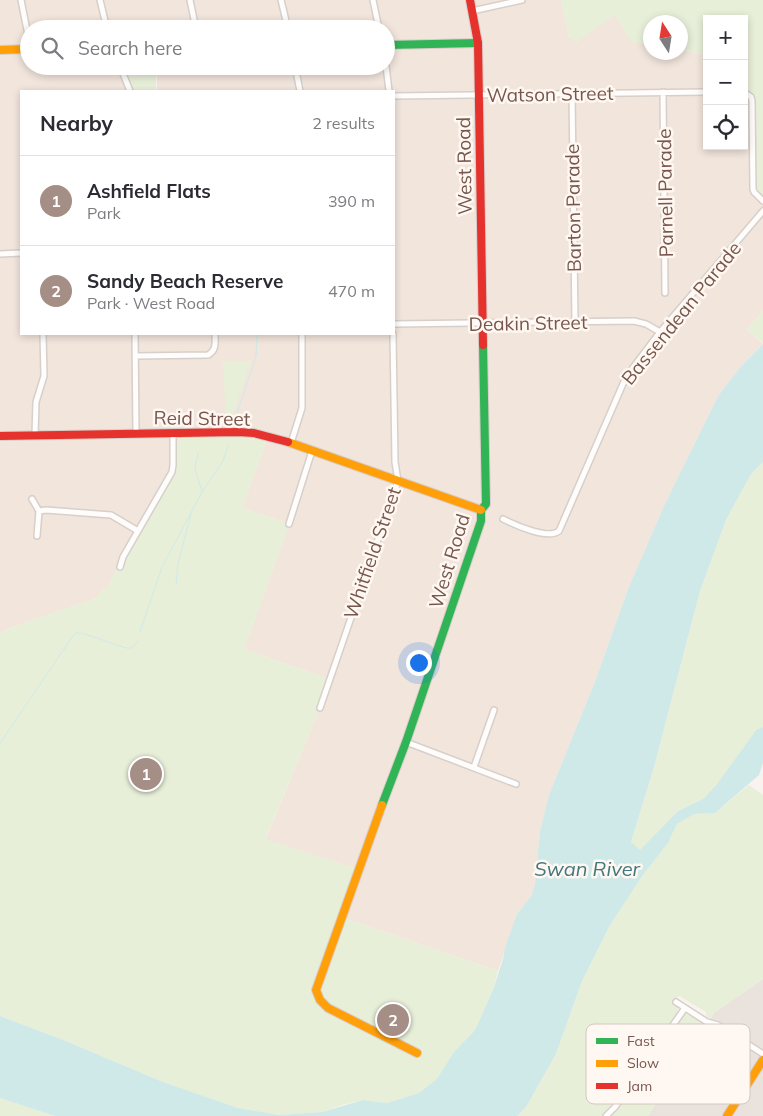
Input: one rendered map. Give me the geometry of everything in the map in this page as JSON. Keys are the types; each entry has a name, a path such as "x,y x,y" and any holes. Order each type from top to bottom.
{"main road":[{"name":"West Road","path":"417,1053 333,1011 321,1002 316,990 355,877 406,742 481,521 482,510 486,507 487,501 478,43 470,0"},
{"path":"395,45 478,43"},
{"path":"0,50 20,49"},
{"name":"Reid Street","path":"0,436 246,432 291,443 482,510"},
{"path":"750,1080 763,1060"},
{"path":"727,1116 735,1104"}],"street":[{"path":"20,0 24,20"},
{"path":"100,0 105,20"},
{"path":"190,0 194,20"},
{"path":"281,0 286,20"},
{"path":"373,0 377,20"},
{"path":"472,11 522,0"},
{"path":"124,75 130,90"},
{"path":"297,75 300,90"},
{"path":"387,75 390,90"},
{"name":"Parnell Parade","path":"663,92 665,293"},
{"name":"Watson Street","path":"395,96 703,92"},
{"name":"Barton Parade","path":"572,93 575,322"},
{"path":"748,95 752,101 753,189 763,201"},
{"name":"Bassendean Parade","path":"503,519 547,534 559,531 621,386 631,369 763,211"},
{"path":"0,254 20,254"},
{"name":"Deakin Street","path":"395,324 634,321 646,324 660,332"},
{"path":"35,435 36,402 44,376 43,335"},
{"path":"135,335 136,433"},
{"path":"135,356 208,355 212,353 215,347 215,335"},
{"path":"291,443 302,408 302,335"},
{"name":"Whitfield Street","path":"320,708 398,481 395,462 392,335"},
{"path":"120,567 123,557 173,469 173,433"},
{"path":"289,524 312,451"},
{"path":"32,499 39,511 37,536"},
{"path":"39,511 107,514 118,518 138,531"},
{"path":"474,767 494,710"},
{"path":"406,742 516,784"},
{"path":"676,1002 707,1022 714,1024"},
{"path":"674,1024 685,1008"},
{"path":"750,1046 763,1054"},
{"path":"606,1116 617,1104"}],"shaded area":[{"path":"0,0 561,0 569,38 615,15 631,41 643,44 643,60 688,60 688,51 703,54 703,150 748,150 748,95 751,97 763,201 763,310 747,330 763,344 742,365 718,396 664,506 628,589 596,679 549,795 540,831 535,884 531,896 517,914 498,971 341,917 358,869 265,840 320,708 329,679 244,649 289,524 242,508 268,437 173,465 110,584 95,599 0,633"},
{"path":"763,979 763,1116 648,1116 656,1104 750,1104 750,1024 707,1024 714,1013"}],"green space":[{"path":"561,0 763,0 763,201 754,192 752,101 748,96 748,15 703,15 703,54 688,51 688,15 643,15 643,44 631,42 615,15 577,42 569,38"},
{"path":"120,75 156,75 156,90 127,90"},
{"path":"763,310 763,343 747,330"},
{"path":"223,361 251,361 231,421 226,420"},
{"path":"171,433 268,437 242,508 289,524 244,649 329,679 320,708 265,839 358,869 341,917 498,971 493,990 475,1030 454,1052 438,1079 419,1093 387,1103 363,1100 322,1112 280,1115 238,1108 163,1082 61,1039 0,1016 0,633 95,599 110,584 121,556 171,473"},
{"path":"763,462 763,727 756,730 717,784 703,799 678,811 640,851 631,842 654,767 700,591 726,520 751,474"},
{"path":"749,785 763,795 763,979 714,1013 710,1019 706,1016 706,1012 679,996 673,1002 678,1006 678,1016 672,1024 586,1024 586,1104 612,1104 601,1116 517,1116 526,1107 556,1054 582,981 610,925 643,875 668,843 677,824 694,814 715,813"},
{"path":"685,1014 694,1016 707,1024 678,1024"},
{"path":"0,1098 55,1116 0,1116"},
{"path":"621,1104 656,1104 648,1116 611,1116"}],"water":[{"name":"Swan River","path":"763,344 763,462 751,474 726,520 700,591 654,767 631,842 640,850 678,811 703,799 717,784 756,730 763,727 763,763 759,775 715,813 694,814 677,824 668,843 643,875 610,925 582,981 556,1054 526,1107 517,1116 55,1116 0,1098 0,1016 61,1039 163,1082 238,1108 280,1115 322,1112 363,1100 387,1103 419,1093 437,1079 454,1052 475,1030 493,990 517,914 531,896 535,884 540,831 549,795 596,679 628,589 664,506 718,396 742,365"}],"waterway":[{"path":"236,416 256,357 257,335"},
{"path":"140,632 162,567 202,492 223,461 228,445"},
{"path":"198,453 195,469 202,491"},
{"path":"176,585 178,563 191,514"},
{"path":"0,743 76,633 82,633 126,648 132,648 138,641"}],"traffic: fast":[{"path":"395,45 478,43"},
{"path":"382,805 406,742 481,521 481,510 486,504 483,345"}],"traffic: slow":[{"path":"0,50 20,49"},
{"path":"288,442 481,510"},
{"path":"382,805 316,990 320,1000 328,1008 417,1053"},
{"path":"750,1080 763,1060"},
{"path":"727,1116 735,1104"}],"traffic: jam":[{"path":"470,0 478,43 483,345"},
{"path":"0,436 238,432 254,433 288,442"}],"place":[{"name":"Ashfield Flats","path":"146,774"},
{"name":"Sandy Beach Reserve","path":"393,1020"}]}
